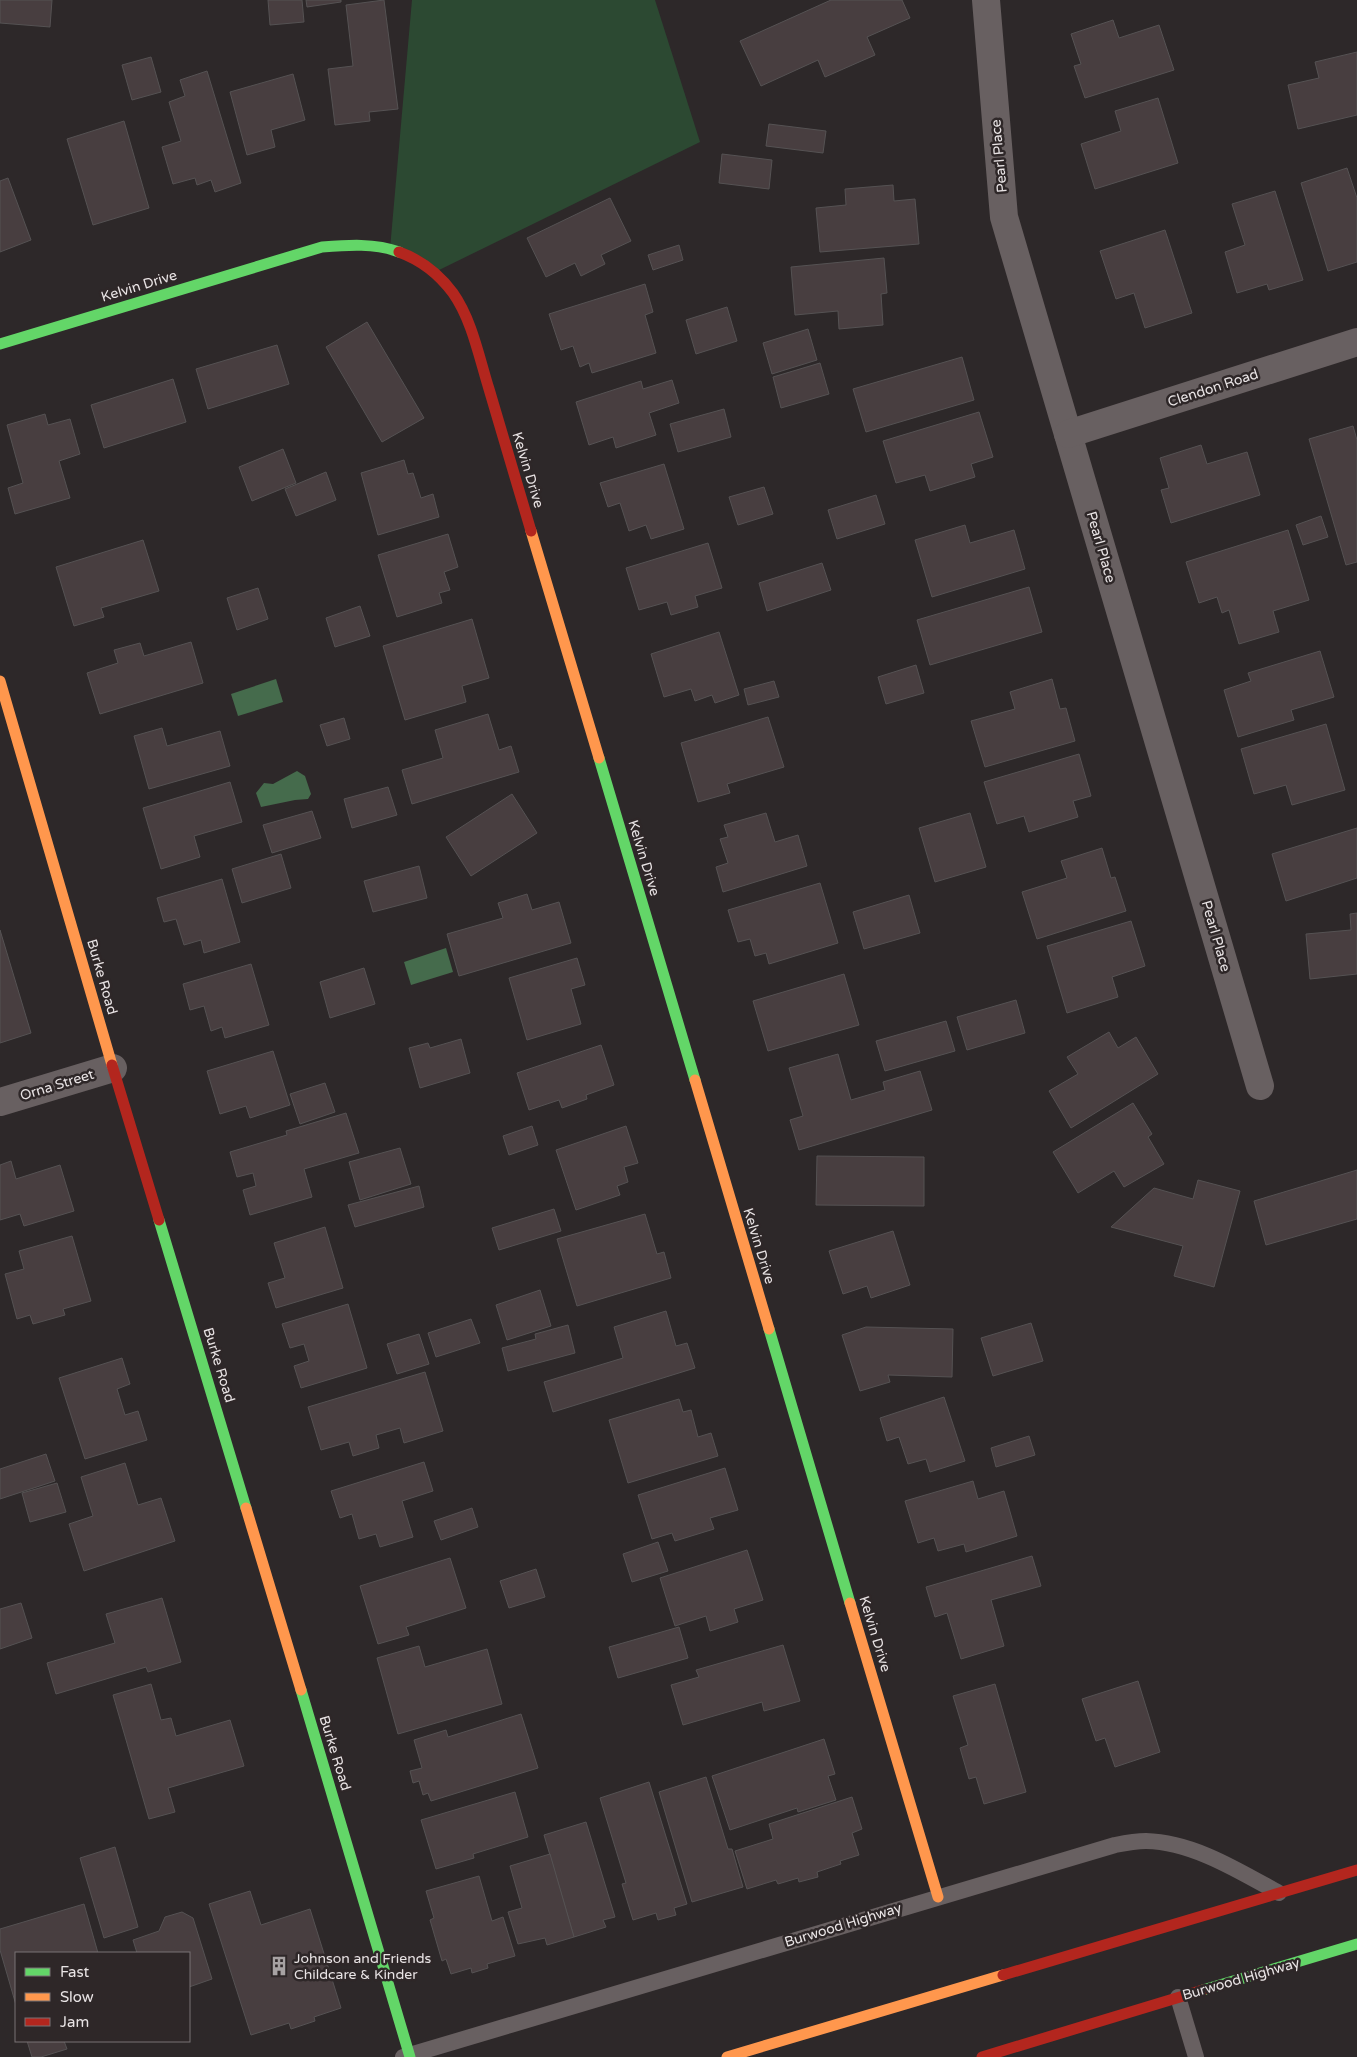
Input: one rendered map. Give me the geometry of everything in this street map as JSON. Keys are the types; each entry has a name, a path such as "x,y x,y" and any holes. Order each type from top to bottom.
{"main road":[{"name":"Kelvin Drive","path":"0,344 322,247 352,244 380,246 401,252 416,258 435,272 453,293 467,321 476,349 938,1896"},
{"name":"Burke Road","path":"0,681 113,1068 279,1617 407,2056"},
{"path":"727,2057 1357,1870"},
{"name":"Burwood Highway","path":"982,2057 1178,1997 1250,1978 1357,1944"}],"street":[{"name":"Pearl Place","path":"986,0 1004,216 1260,1086"},
{"name":"Clendon Road","path":"1068,434 1357,342"},
{"name":"Orna Street","path":"0,1102 113,1068"}],"lane":[{"name":"Burwood Highway","path":"407,2056 938,1896 1115,1845 1145,1841 1190,1850 1228,1866 1280,1893"},
{"path":"1178,1997 1196,2057"}],"shaded area":[{"path":"412,0 655,0 700,142 435,272 390,249"},
{"path":"276,679 283,702 238,716 231,694"},
{"path":"297,771 305,776 311,794 308,799 261,807 256,793 264,783 273,784"},
{"path":"446,948 453,972 411,985 404,962"}],"building":[{"path":"0,0 52,0 50,27 0,23"},
{"path":"268,0 302,0 304,22 270,25"},
{"path":"306,0 341,0 341,2 307,7"},
{"path":"384,0 398,109 369,112 370,121 335,125 328,69 353,66 346,5"},
{"path":"831,0 902,0 910,18 867,37 875,55 825,77 818,60 761,86 740,41"},
{"path":"1113,20 1119,38 1159,25 1174,70 1085,98 1074,66 1081,64 1071,34"},
{"path":"1357,52 1357,115 1298,129 1288,85 1319,78 1315,62"},
{"path":"151,57 161,92 132,100 122,65"},
{"path":"207,71 241,183 215,192 211,180 197,185 195,178 173,184 162,147 181,141 169,102 185,96 180,80"},
{"path":"293,74 305,120 271,130 275,147 247,155 230,92"},
{"path":"1158,98 1178,163 1095,189 1081,144 1121,131 1115,111"},
{"path":"124,121 149,208 93,225 67,139"},
{"path":"769,124 826,131 823,153 766,146"},
{"path":"722,154 772,160 769,189 719,183"},
{"path":"1347,168 1357,198 1357,262 1328,271 1301,183"},
{"path":"8,178 31,240 0,252 0,181"},
{"path":"893,185 894,201 915,199 919,244 820,252 816,208 846,205 845,189"},
{"path":"1275,191 1303,280 1269,290 1267,284 1237,293 1225,252 1245,245 1232,204"},
{"path":"610,198 631,241 601,255 605,264 581,276 575,263 546,277 527,238"},
{"path":"1165,230 1192,313 1145,328 1134,293 1116,299 1100,251"},
{"path":"679,245 683,260 653,270 648,255"},
{"path":"884,258 887,293 881,294 883,325 839,329 838,311 795,315 791,267"},
{"path":"645,284 653,312 645,315 656,353 592,373 589,363 580,367 573,346 561,350 549,314"},
{"path":"727,307 737,341 696,354 686,320"},
{"path":"367,322 424,418 382,442 326,347"},
{"path":"808,329 817,360 772,374 763,343"},
{"path":"277,345 289,384 208,409 196,369"},
{"path":"962,357 974,400 866,432 853,389"},
{"path":"820,363 829,394 781,408 773,377"},
{"path":"173,379 186,422 104,448 91,405"},
{"path":"672,380 679,403 649,413 656,435 616,448 613,437 589,445 576,402 641,381 643,389"},
{"path":"724,409 731,437 678,452 670,424"},
{"path":"979,412 993,457 971,464 975,477 930,491 925,475 896,483 883,441"},
{"path":"45,414 48,425 70,419 80,454 59,461 70,498 15,514 8,488 23,483 7,425"},
{"path":"1353,426 1357,440 1357,562 1346,565 1309,439"},
{"path":"1201,445 1207,464 1247,452 1260,495 1171,523 1161,490 1169,488 1160,458"},
{"path":"283,449 296,483 252,501 239,467"},
{"path":"404,460 408,474 413,473 421,498 433,494 439,517 378,535 361,473"},
{"path":"664,464 684,529 651,539 646,525 629,531 620,503 608,507 600,483"},
{"path":"326,472 336,500 296,516 285,489"},
{"path":"764,487 773,514 738,525 729,497"},
{"path":"876,495 885,524 837,539 828,510"},
{"path":"1321,516 1328,537 1303,545 1296,525"},
{"path":"965,525 970,543 1014,530 1025,569 932,597 915,540"},
{"path":"1288,530 1309,600 1273,611 1279,632 1239,644 1229,610 1222,613 1217,597 1199,603 1186,562"},
{"path":"448,534 458,567 444,572 450,590 439,593 442,603 397,617 378,555"},
{"path":"143,540 159,591 101,608 104,617 74,626 56,567"},
{"path":"708,543 722,588 695,596 698,607 671,615 667,602 639,610 626,568"},
{"path":"822,563 831,590 767,611 759,583"},
{"path":"1029,587 1042,632 930,665 917,620"},
{"path":"258,588 268,619 237,630 227,598"},
{"path":"360,606 370,636 335,647 326,618"},
{"path":"472,619 489,678 462,686 466,702 405,720 383,646"},
{"path":"719,632 739,695 715,703 712,695 695,701 691,689 664,697 651,654"},
{"path":"191,642 203,683 100,714 87,673 118,663 114,650 140,643 144,656"},
{"path":"1320,651 1334,697 1291,710 1294,720 1238,737 1224,690 1251,681 1248,673"},
{"path":"916,665 924,693 886,704 878,677"},
{"path":"1052,679 1060,709 1066,708 1075,741 985,767 971,721 1015,709 1010,692"},
{"path":"774,681 779,697 748,705 744,689"},
{"path":"488,714 499,750 511,746 519,772 412,804 402,770 443,758 435,730"},
{"path":"768,717 784,767 727,784 730,793 698,802 681,743"},
{"path":"344,718 350,739 327,746 320,725"},
{"path":"1326,724 1345,790 1292,805 1286,785 1254,794 1241,749"},
{"path":"162,728 167,746 220,731 230,766 149,789 134,736"},
{"path":"1079,754 1091,796 1073,801 1078,817 1029,832 1024,816 997,824 984,782"},
{"path":"230,782 242,822 194,836 200,857 161,869 143,808"},
{"path":"388,787 397,815 352,828 344,799"},
{"path":"512,794 537,833 471,876 446,837"},
{"path":"312,811 321,838 272,853 263,825"},
{"path":"766,813 775,842 798,835 807,866 723,892 716,867 728,863 720,839 728,837 724,825"},
{"path":"970,813 986,867 935,882 919,828"},
{"path":"1357,828 1357,878 1286,901 1272,854"},
{"path":"1102,848 1111,878 1115,877 1126,911 1037,939 1022,892 1067,878 1061,861"},
{"path":"281,854 291,888 242,903 232,869"},
{"path":"419,866 427,898 373,912 364,881"},
{"path":"222,879 240,942 204,953 201,940 184,945 176,919 164,922 157,898"},
{"path":"820,883 838,943 769,964 766,953 755,956 750,939 738,942 728,910"},
{"path":"527,894 532,910 559,902 571,943 459,976 447,934 503,918 498,903"},
{"path":"909,895 920,933 864,949 853,912"},
{"path":"1357,913 1357,974 1310,979 1306,934 1351,930 1350,914"},
{"path":"1131,921 1145,966 1112,977 1118,997 1067,1013 1047,946"},
{"path":"0,930 31,1033 0,1043"},
{"path":"577,958 585,985 571,989 581,1024 527,1040 509,978"},
{"path":"251,964 269,1025 225,1038 222,1027 211,1031 204,1006 190,1010 183,984"},
{"path":"364,968 375,1004 330,1018 320,982"},
{"path":"844,974 859,1025 768,1051 753,1001"},
{"path":"1016,1000 1025,1033 967,1050 957,1017"},
{"path":"946,1021 955,1051 885,1071 876,1041"},
{"path":"1109,1032 1118,1048 1136,1037 1158,1074 1071,1128 1049,1091 1078,1074 1067,1057"},
{"path":"461,1039 470,1073 420,1088 409,1048 428,1043 430,1048"},
{"path":"601,1045 614,1085 586,1095 587,1099 562,1108 559,1100 529,1110 517,1073"},
{"path":"273,1051 290,1105 250,1118 246,1106 220,1114 207,1071"},
{"path":"838,1054 851,1100 885,1090 883,1082 920,1071 932,1110 799,1150 790,1120 803,1116 789,1068"},
{"path":"325,1083 335,1112 300,1124 290,1094"},
{"path":"1133,1103 1152,1134 1148,1137 1164,1164 1124,1187 1114,1171 1078,1193 1053,1152"},
{"path":"346,1113 359,1153 304,1169 312,1197 250,1215 243,1190 256,1186 253,1173 237,1177 230,1152 287,1135 286,1131"},
{"path":"532,1126 538,1145 509,1155 503,1136"},
{"path":"626,1126 638,1163 624,1167 628,1182 617,1186 620,1195 576,1210 556,1150"},
{"path":"400,1148 411,1184 360,1200 349,1162"},
{"path":"817,1156 924,1157 924,1206 816,1205"},
{"path":"11,1161 16,1179 60,1165 74,1211 24,1226 20,1214 0,1220 0,1165"},
{"path":"1357,1170 1357,1219 1266,1245 1254,1201"},
{"path":"1198,1180 1240,1191 1214,1287 1174,1276 1183,1246 1111,1227 1154,1188 1193,1199"},
{"path":"419,1186 424,1207 355,1227 348,1205"},
{"path":"554,1209 561,1231 499,1250 492,1228"},
{"path":"645,1214 657,1254 664,1252 671,1278 577,1306 557,1239"},
{"path":"325,1227 343,1288 276,1308 268,1283 285,1278 274,1243"},
{"path":"893,1231 910,1285 871,1298 867,1286 843,1294 829,1251"},
{"path":"72,1236 91,1301 63,1309 65,1315 33,1324 30,1315 17,1319 5,1274 24,1269 19,1251"},
{"path":"540,1290 551,1326 507,1340 496,1305"},
{"path":"348,1304 367,1368 301,1388 294,1366 309,1361 304,1344 290,1348 282,1324"},
{"path":"666,1311 676,1346 687,1343 695,1368 553,1412 544,1382 623,1358 614,1327"},
{"path":"471,1319 480,1343 436,1357 428,1333"},
{"path":"1031,1323 1043,1361 993,1376 981,1338"},
{"path":"568,1325 575,1353 508,1371 502,1348 536,1339 535,1334"},
{"path":"866,1327 953,1329 952,1377 888,1375 890,1382 860,1391 842,1335"},
{"path":"419,1334 429,1364 397,1374 387,1344"},
{"path":"122,1358 130,1384 117,1389 125,1415 138,1411 147,1440 85,1459 59,1378"},
{"path":"425,1372 443,1431 404,1443 400,1428 376,1435 379,1448 353,1456 349,1442 321,1450 308,1407"},
{"path":"944,1397 965,1461 930,1472 926,1459 908,1464 899,1437 887,1441 880,1418"},
{"path":"679,1399 683,1412 691,1410 698,1437 711,1433 718,1456 628,1483 609,1420"},
{"path":"1029,1436 1035,1455 996,1467 991,1448"},
{"path":"46,1454 55,1481 0,1499 0,1469"},
{"path":"424,1462 433,1491 402,1501 413,1537 380,1547 376,1534 359,1539 352,1514 340,1518 331,1491"},
{"path":"125,1463 138,1505 161,1498 175,1541 84,1571 69,1524 93,1516 81,1477"},
{"path":"725,1468 738,1510 710,1518 714,1529 675,1541 672,1533 652,1539 638,1495"},
{"path":"973,1481 978,1499 1004,1491 1017,1536 966,1552 964,1544 938,1551 934,1538 918,1543 905,1501"},
{"path":"57,1483 66,1512 30,1522 22,1493"},
{"path":"472,1508 478,1527 441,1540 434,1521"},
{"path":"658,1542 668,1571 632,1582 623,1554"},
{"path":"747,1550 763,1600 734,1609 738,1622 710,1631 706,1616 675,1626 660,1578"},
{"path":"1032,1556 1041,1586 991,1600 1004,1646 961,1659 947,1613 935,1617 926,1587"},
{"path":"450,1558 466,1608 406,1627 409,1635 378,1644 360,1586"},
{"path":"536,1569 545,1597 509,1608 500,1581"},
{"path":"162,1598 181,1662 148,1672 146,1667 56,1694 47,1663 115,1643 106,1614"},
{"path":"21,1603 32,1638 0,1649 0,1609"},
{"path":"679,1627 688,1658 618,1678 609,1647"},
{"path":"783,1645 800,1701 764,1711 762,1702 683,1725 671,1685 699,1677 696,1670"},
{"path":"419,1646 425,1667 487,1649 502,1704 398,1734 377,1658"},
{"path":"1138,1681 1160,1752 1115,1767 1105,1738 1096,1741 1082,1699"},
{"path":"151,1684 161,1720 171,1718 176,1736 230,1720 244,1766 168,1788 175,1812 149,1819 113,1695"},
{"path":"995,1684 1026,1792 984,1804 976,1777 969,1779 960,1748 968,1745 953,1696"},
{"path":"521,1714 538,1768 431,1801 428,1793 423,1795 419,1781 413,1783 410,1771 422,1768 414,1740 446,1730 448,1737"},
{"path":"824,1739 835,1774 828,1776 836,1800 798,1812 797,1808 730,1830 712,1776"},
{"path":"706,1777 728,1849 732,1849 743,1887 692,1902 659,1792"},
{"path":"649,1782 687,1904 674,1908 676,1915 658,1920 656,1913 633,1920 622,1884 626,1883 600,1798"},
{"path":"515,1792 528,1837 473,1854 474,1858 436,1869 421,1820"},
{"path":"852,1797 862,1829 852,1833 859,1855 840,1861 841,1864 817,1872 818,1877 799,1882 798,1878 778,1884 776,1880 747,1889 735,1851 773,1839 769,1824"},
{"path":"586,1822 615,1917 603,1920 606,1927 574,1937 544,1835"},
{"path":"115,1847 138,1927 104,1938 80,1858"},
{"path":"550,1854 574,1937 547,1945 545,1938 518,1944 508,1912 522,1908 510,1866"},
{"path":"479,1876 492,1921 503,1917 515,1956 487,1964 488,1968 472,1973 471,1968 451,1974 446,1959 442,1961 430,1920 434,1918 426,1891"},
{"name":"Johnson and Friends Childcare & Kinder","path":"250,1891 261,1925 310,1909 341,2008 314,2017 315,2021 291,2029 289,2023 251,2035 209,1904"},
{"path":"84,1904 98,1952 15,1952 15,2002 0,1950 0,1929"},
{"path":"182,1912 193,1918 212,1979 190,1987 190,1952 137,1952 133,1940 159,1931 165,1917"},
{"path":"27,2042 64,2042 67,2049 41,2057 32,2057"}],"traffic: fast":[{"path":"0,344 322,247 371,246 399,252"},
{"path":"599,758 695,1080"},
{"path":"159,1220 246,1508"},
{"path":"769,1329 850,1603"},
{"path":"301,1690 410,2057"},
{"path":"1203,1990 1357,1944"}],"traffic: slow":[{"path":"531,531 599,758"},
{"path":"0,681 112,1065"},
{"path":"695,1080 769,1329"},
{"path":"246,1508 301,1690"},
{"path":"850,1603 938,1897"},
{"path":"727,2057 1003,1975"}],"traffic: jam":[{"path":"399,252 422,263 436,274 460,304 478,352 531,531"},
{"path":"112,1065 159,1220"},
{"path":"1003,1975 1357,1870"},
{"path":"982,2057 1203,1990"}],"place":[{"name":"Johnson and Friends Childcare & Kinder","path":"279,1966"}]}
